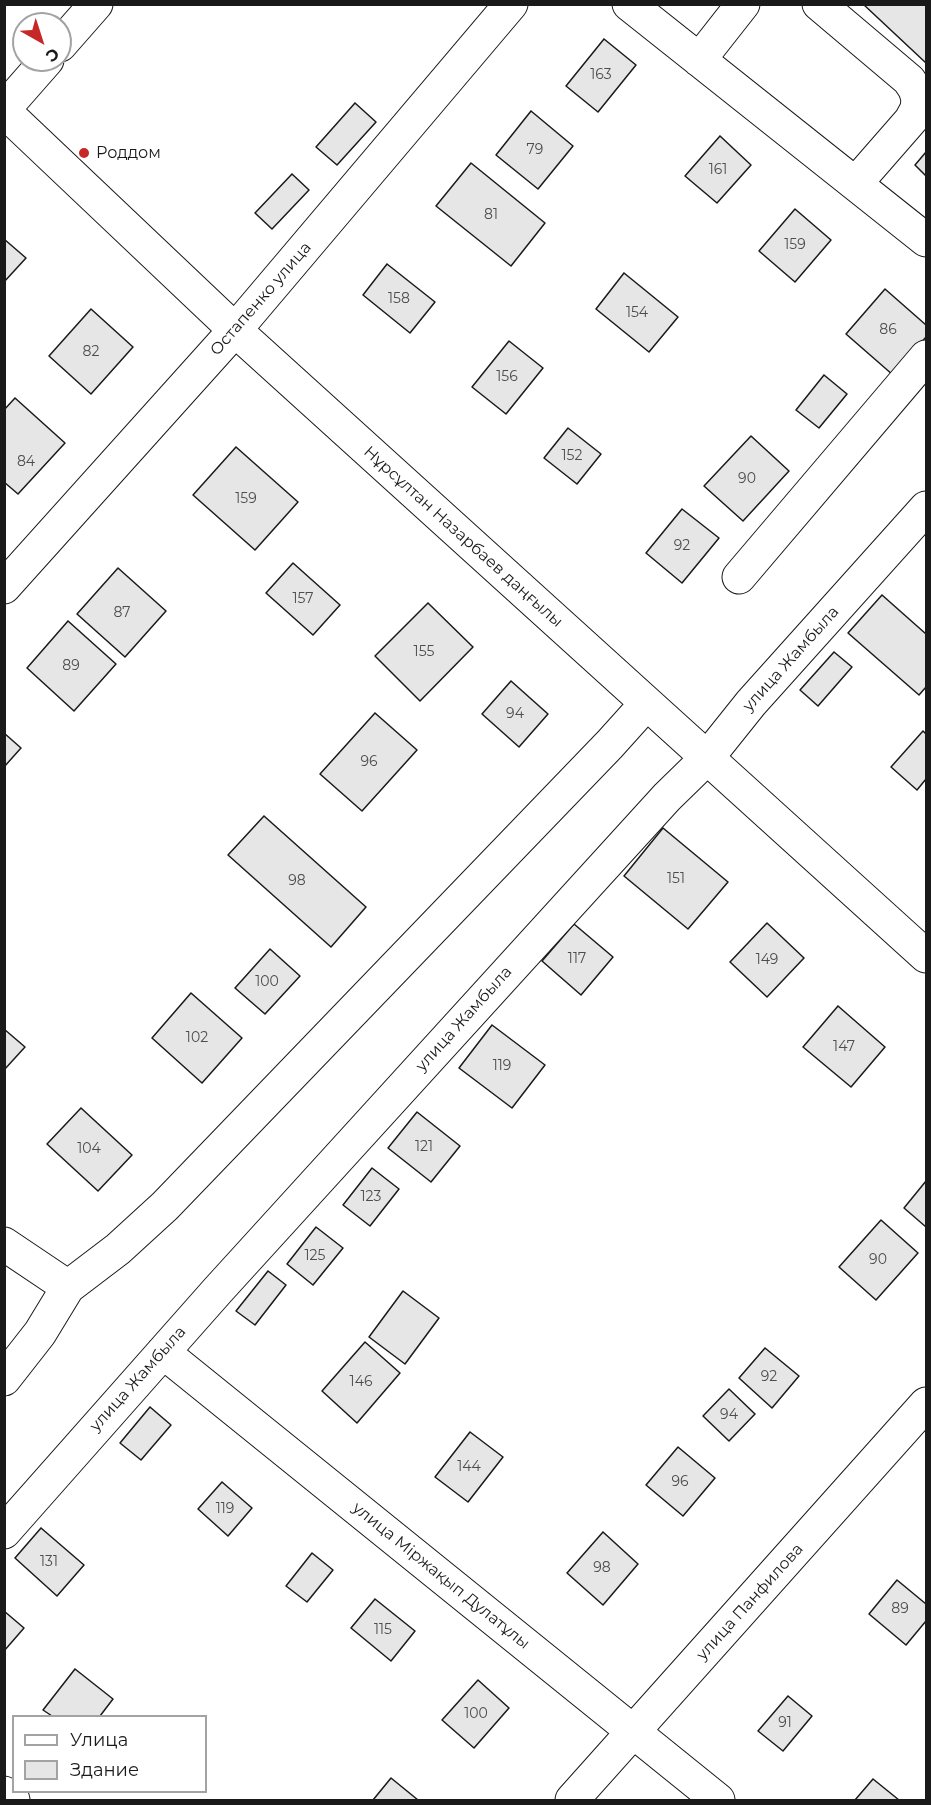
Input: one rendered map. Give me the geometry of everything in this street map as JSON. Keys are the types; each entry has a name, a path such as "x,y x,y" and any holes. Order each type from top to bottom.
{"street":[{"path":"72,31 96,4"},
{"name":"Остапенко улица","path":"4,587 235,330 511,4"},
{"path":"629,4 927,240"},
{"path":"699,60 743,4"},
{"path":"819,4 909,80 918,99 917,109 911,120 856,183"},
{"path":"4,110 36,72"},
{"name":"Нұрсұлтан Назарбаев даңғылы","path":"4,110 235,330 927,956"},
{"path":"739,577 927,357"},
{"name":"улица Жамбыла","path":"4,1532 163,1352 667,797 707,758 751,703 927,508"},
{"path":"4,1378 40,1333 68,1287 118,1249 165,1206 646,704"},
{"path":"4,1244 68,1287"},
{"name":"улица Міржақып Дулатұлы","path":"163,1352 718,1800"},
{"name":"улица Панфилова","path":"572,1800 927,1404"},
{"path":"4,1793 13,1800"}],"building":[{"path":"863,4 926,4 926,63"},
{"path":"604,39 636,65 598,112 566,86"},
{"path":"355,103 376,122 337,165 316,147"},
{"path":"531,111 573,146 538,189 496,155"},
{"path":"720,136 751,165 717,203 685,176"},
{"path":"926,152 926,176 915,165"},
{"path":"471,163 545,223 511,266 436,206"},
{"path":"292,174 309,190 272,229 255,213"},
{"path":"795,209 831,240 795,282 759,251"},
{"path":"4,239 26,258 4,282"},
{"path":"387,264 435,302 410,333 363,295"},
{"path":"624,273 678,317 649,352 596,309"},
{"path":"885,289 926,325 926,337 893,375 846,334"},
{"path":"91,309 133,347 91,394 49,356"},
{"path":"509,341 543,368 506,414 472,387"},
{"path":"824,375 847,394 819,428 796,410"},
{"path":"15,398 65,443 18,494 4,482 4,410"},
{"path":"568,428 601,454 577,484 544,458"},
{"path":"751,436 789,471 743,521 704,486"},
{"path":"236,447 298,502 255,550 193,495"},
{"path":"682,509 719,538 682,583 646,553"},
{"path":"293,563 340,605 313,635 266,593"},
{"path":"118,568 166,611 125,657 77,614"},
{"path":"882,595 926,634 926,687 919,695 848,633"},
{"path":"428,603 473,647 420,701 375,656"},
{"path":"68,621 116,664 74,711 27,668"},
{"path":"834,652 852,667 818,706 800,690"},
{"path":"511,681 548,714 519,747 482,714"},
{"path":"375,713 417,750 362,811 320,774"},
{"path":"923,731 926,734 926,779 917,790 891,767"},
{"path":"4,733 21,748 4,767"},
{"path":"264,816 366,907 331,947 228,855"},
{"path":"663,828 728,882 688,929 624,876"},
{"path":"767,923 804,958 767,997 730,962"},
{"path":"574,924 613,957 581,995 542,961"},
{"path":"270,949 300,976 265,1014 235,988"},
{"path":"191,993 242,1038 202,1083 152,1038"},
{"path":"838,1006 885,1047 851,1087 803,1047"},
{"path":"492,1025 545,1065 512,1108 459,1068"},
{"path":"4,1029 25,1047 4,1070"},
{"path":"81,1108 132,1155 98,1191 47,1144"},
{"path":"417,1112 460,1146 431,1182 388,1148"},
{"path":"372,1168 399,1189 370,1226 343,1205"},
{"path":"926,1181 926,1227 904,1208"},
{"path":"881,1220 918,1253 876,1300 839,1267"},
{"path":"316,1227 343,1248 313,1285 287,1264"},
{"path":"268,1271 286,1285 255,1325 236,1311"},
{"path":"403,1291 439,1318 405,1364 369,1337"},
{"path":"365,1342 400,1373 357,1423 322,1391"},
{"path":"765,1348 799,1376 772,1408 739,1378"},
{"path":"729,1389 755,1414 729,1441 703,1416"},
{"path":"150,1407 171,1425 141,1460 120,1443"},
{"path":"470,1432 503,1457 468,1502 435,1477"},
{"path":"678,1447 715,1478 683,1516 646,1485"},
{"path":"222,1482 252,1508 228,1536 198,1509"},
{"path":"41,1528 84,1565 57,1596 15,1558"},
{"path":"603,1532 638,1564 603,1605 567,1573"},
{"path":"312,1553 333,1570 307,1602 286,1586"},
{"path":"897,1580 926,1604 926,1621 906,1645 869,1614"},
{"path":"375,1599 415,1631 391,1661 351,1628"},
{"path":"4,1611 24,1628 4,1651"},
{"path":"75,1669 113,1699 101,1715 50,1715 43,1710"},
{"path":"478,1680 509,1708 474,1748 442,1720"},
{"path":"788,1696 812,1716 783,1751 758,1731"},
{"path":"391,1778 418,1800 373,1800"},
{"path":"873,1779 899,1800 855,1800"}],"place":[{"name":"Роддом","path":"84,153"}]}
